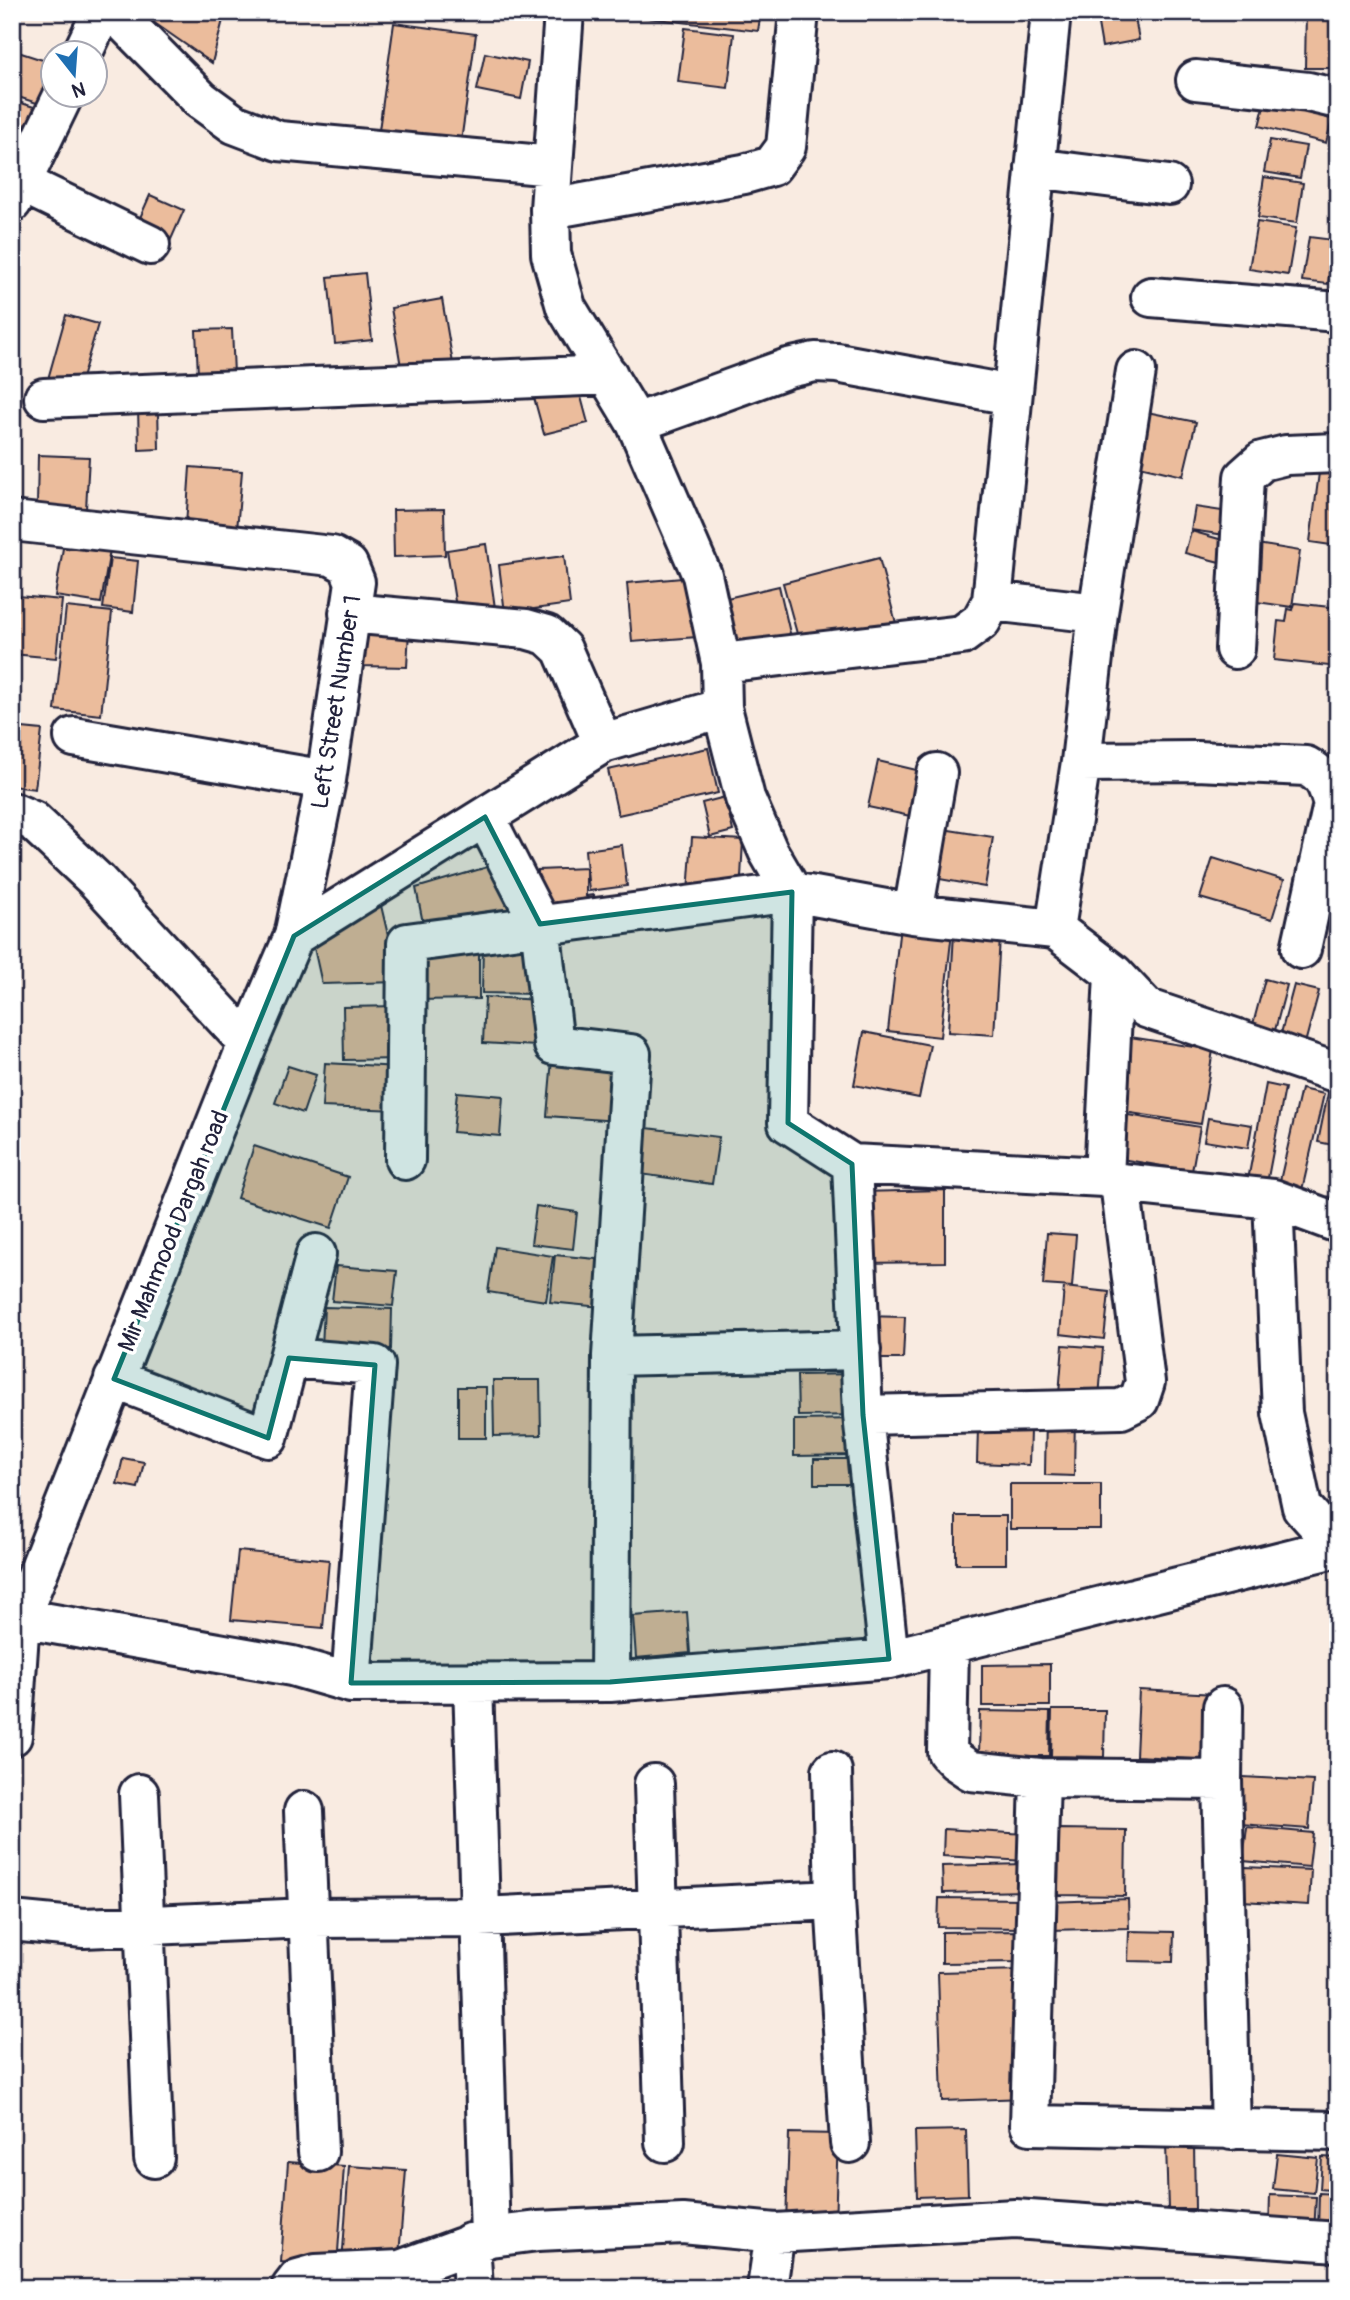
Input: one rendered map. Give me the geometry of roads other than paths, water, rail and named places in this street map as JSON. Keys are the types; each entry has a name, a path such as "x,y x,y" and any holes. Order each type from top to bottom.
{"street":[{"path":"90,38 102,12"},
{"path":"114,12 201,100 234,124 279,141 553,166"},
{"path":"564,12 553,166 551,254 566,307 636,423 702,575 721,663 722,708 745,798 768,851 792,892 788,1123 852,1164 1112,1180 1273,1199 1338,1223"},
{"path":"551,209 744,174 772,166 786,147 800,12"},
{"path":"721,663 962,635 981,621 992,601 1051,12"},
{"path":"1196,80 1308,92 1338,99"},
{"path":"57,108 17,193 150,245"},
{"path":"1035,168 1168,185"},
{"path":"1151,297 1338,312"},
{"path":"636,423 788,368 815,362 837,363 1012,395"},
{"path":"1055,929 1082,762 1098,613 1136,371"},
{"path":"44,398 608,376"},
{"path":"1235,649 1244,477 1262,461 1286,455 1338,453"},
{"name":"Left Street Number 1","path":"12,521 332,556 348,565 355,582 326,780 294,936 248,1043"},
{"path":"992,601 1098,613"},
{"path":"349,613 526,629 547,635 562,649 603,743"},
{"path":"294,936 603,743 722,708"},
{"path":"74,737 326,780"},
{"path":"1082,762 1224,762 1306,766 1320,774 1333,804 1301,949"},
{"path":"913,914 937,773"},
{"path":"12,812 33,821 97,881 248,1043"},
{"path":"485,817 540,924 554,1045 631,1054 612,1356 610,1682"},
{"path":"405,1160 407,943 792,892 913,914 1055,929 1114,974 1146,1009 1338,1073"},
{"path":"863,1415 1121,1409 1139,1400 1145,1382 1112,1180 1114,974"},
{"name":"Mir Mahmood Dargah road","path":"13,1717 20,1618 248,1043"},
{"path":"852,1164 863,1415 889,1659"},
{"path":"20,1618 292,1667 351,1683 610,1682 889,1659 1338,1547 1302,1507 1282,1413 1273,1199"},
{"path":"114,1379 268,1438 316,1254"},
{"path":"612,1356 861,1350"},
{"path":"289,1358 375,1365 351,1683"},
{"path":"949,1645 947,1752 971,1771 1040,1778 1222,1780"},
{"path":"473,1682 480,1917 480,2240 473,2288"},
{"path":"1223,1707 1222,1780 1231,2130"},
{"path":"832,1771 835,1900 850,2143"},
{"path":"1040,1778 1030,2125 1338,2131"},
{"path":"654,1784 665,2143"},
{"path":"139,1794 154,2158"},
{"path":"303,1811 318,2152"},
{"path":"12,1921 84,1928 308,1917 480,1917 835,1900"},
{"path":"290,2288 298,2278 316,2274 400,2270 480,2240 538,2231 683,2224 775,2233 1015,2218 1338,2242"},
{"path":"767,2288 775,2233"}]}
